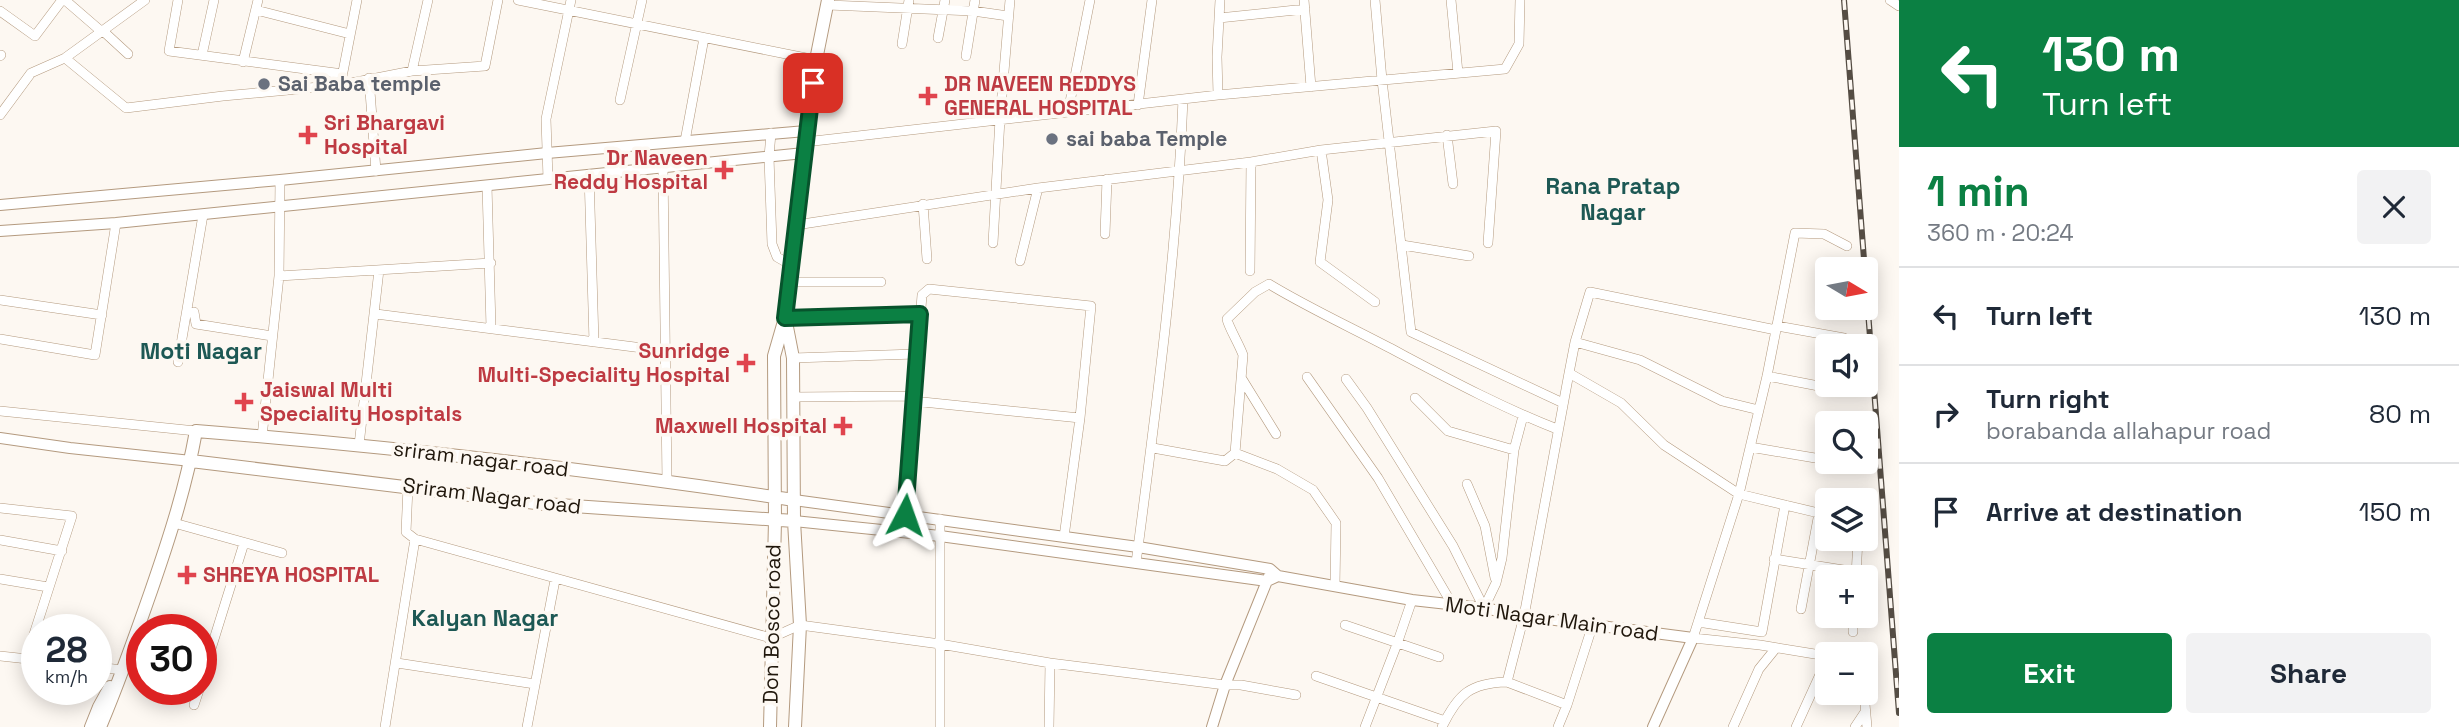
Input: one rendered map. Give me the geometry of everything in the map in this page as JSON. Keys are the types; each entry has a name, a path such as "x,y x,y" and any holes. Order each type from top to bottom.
{"main road":[{"path":"785,318 816,60 828,2"},
{"name":"Don Bosco road","path":"785,318 793,358 794,521 800,625 795,727"},
{"name":"Don Bosco road","path":"770,727 775,521 774,356 785,318"},
{"path":"100,727 123,670 174,523 196,432"},
{"name":"sriram nagar road","path":"196,432 359,445 794,500"},
{"name":"Sriram Nagar road","path":"191,461 544,505 794,521"},
{"path":"91,727 99,707 123,670"}],"street":[{"path":"0,11 35,36 64,0 128,54"},
{"path":"0,115 31,73 65,58 145,0"},
{"path":"178,0 169,51 343,74"},
{"path":"202,55 214,0"},
{"path":"341,85 357,0"},
{"path":"412,71 428,0"},
{"path":"65,58 126,108 341,85 412,71 485,66 498,0"},
{"path":"518,0 816,60"},
{"path":"548,179 546,119 571,0"},
{"path":"620,100 642,0"},
{"path":"966,56 975,0"},
{"path":"993,243 1010,0"},
{"path":"1069,112 1090,0"},
{"path":"1138,105 1152,0"},
{"path":"1218,95 1220,0"},
{"path":"1375,0 1411,332 1563,404"},
{"path":"1451,0 1458,73"},
{"path":"0,230 203,215 769,157 805,142 1218,95 1505,69 1519,44 1520,0"},
{"path":"1890,0 1899,6"},
{"path":"828,2 944,5 1008,16"},
{"path":"902,44 908,4"},
{"path":"1219,18 1304,4 1311,87"},
{"path":"243,62 257,5 349,34"},
{"path":"938,38 944,5"},
{"path":"685,141 704,38"},
{"path":"369,78 376,171"},
{"path":"1136,563 1153,448 1180,169 1183,99"},
{"path":"796,225 1038,188 1251,162 1321,150 1496,131 1488,243"},
{"path":"0,205 771,133 805,142"},
{"path":"771,133 769,157 772,244 777,257 791,265"},
{"path":"1447,135 1453,184"},
{"path":"1321,150 1328,200 1320,262 1375,302"},
{"path":"1250,271 1251,162"},
{"path":"663,168 667,482"},
{"path":"589,174 594,342"},
{"path":"1105,234 1108,179"},
{"path":"262,436 279,276 280,180"},
{"path":"487,186 491,327"},
{"path":"1020,261 1038,188"},
{"path":"923,204 927,259"},
{"path":"178,362 203,215"},
{"path":"0,339 95,355 116,223"},
{"path":"1653,727 1693,638 1739,494 1767,376 1795,233 1824,234 1847,246"},
{"path":"1402,245 1469,256"},
{"path":"279,276 491,263"},
{"path":"359,445 379,270"},
{"path":"789,282 881,282"},
{"path":"1153,448 1225,461 1235,453 1243,355 1227,318 1255,292 1269,284 1302,304 1523,416 1557,429"},
{"path":"905,515 922,295 929,289 1091,306 1064,537"},
{"path":"1507,682 1524,616 1575,342 1590,292 1817,334"},
{"path":"0,300 102,315"},
{"path":"194,312 196,324 272,336"},
{"path":"376,314 666,351"},
{"path":"785,318 920,314"},
{"path":"1575,342 1640,360 1722,401 1759,410"},
{"path":"793,358 916,354"},
{"path":"1569,373 1621,402 1664,445 1739,494 1815,512"},
{"path":"1767,376 1815,385"},
{"path":"1307,377 1378,478 1452,604"},
{"path":"1242,379 1276,434"},
{"path":"1346,379 1453,546 1484,608"},
{"path":"793,397 913,399 1080,418"},
{"path":"1415,398 1448,431 1514,450"},
{"path":"0,411 196,432"},
{"path":"1484,608 1496,583 1502,558 1514,450 1523,416"},
{"path":"0,438 191,461"},
{"path":"1750,447 1815,458"},
{"path":"1235,453 1277,469 1313,490 1336,523 1335,586"},
{"path":"1467,484 1485,526 1496,583"},
{"path":"408,487 406,532 415,539 771,638 800,625 940,644 1050,663 1241,685 1296,695"},
{"name":"Moti Nagar Main road","path":"794,500 1138,547 1412,600 1815,655"},
{"path":"1698,622 1762,632 1786,505"},
{"path":"0,508 72,516 40,614"},
{"path":"940,519 940,727"},
{"name":"Moti Nagar Main road","path":"794,521 940,536 1136,563 1272,575"},
{"path":"174,523 282,553"},
{"path":"385,727 415,539"},
{"path":"0,540 62,551"},
{"path":"217,630 244,543"},
{"path":"1801,609 1815,543"},
{"path":"1774,559 1815,566"},
{"path":"1212,727 1225,685 1272,575"},
{"path":"0,579 48,587"},
{"path":"527,727 555,580"},
{"path":"1365,727 1398,644 1412,600"},
{"path":"1558,727 1593,624"},
{"path":"1345,625 1439,657"},
{"path":"1733,727 1759,669 1776,648"},
{"path":"0,656 21,658"},
{"path":"397,663 535,684"},
{"path":"1049,727 1050,663"},
{"path":"112,669 123,670"},
{"path":"1315,676 1377,696 1444,724 1457,702 1474,687 1487,683 1507,682 1567,705"},
{"path":"1796,727 1815,684"},
{"path":"1865,705 1867,727"},
{"path":"1855,727 1865,712"}],"railway":[{"path":"1844,0 1899,713"}],"place":[{"name":"Sai Baba temple","path":"264,84"},
{"name":"DR NAVEEN REDDYS GENERAL HOSPITAL","path":"928,96"},
{"name":"Sri Bhargavi Hospital","path":"308,135"},
{"name":"sai baba Temple","path":"1052,139"},
{"name":"Dr Naveen Reddy Hospital","path":"724,170"},
{"name":"Sunridge Multi-Speciality Hospital","path":"746,363"},
{"name":"Jaiswal Multi Speciality Hospitals","path":"244,402"},
{"name":"Maxwell Hospital","path":"843,426"},
{"name":"SHREYA HOSPITAL","path":"187,575"}],"district":[{"name":"Rana Pratap Nagar","path":"1613,199"},
{"name":"Moti Nagar","path":"201,351"},
{"name":"Kalyan Nagar","path":"485,618"}],"route":[{"path":"813,83 785,318 920,314 905,515"}]}
